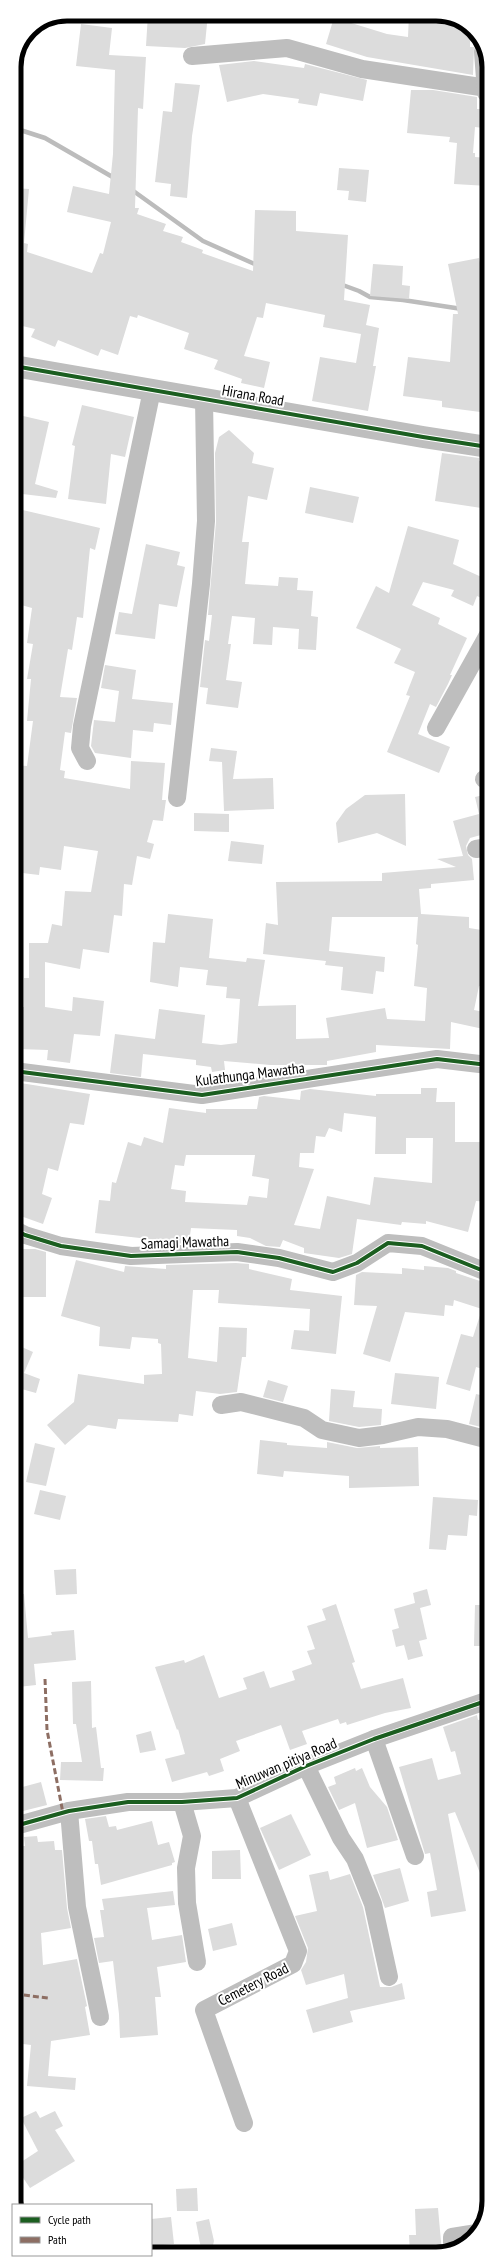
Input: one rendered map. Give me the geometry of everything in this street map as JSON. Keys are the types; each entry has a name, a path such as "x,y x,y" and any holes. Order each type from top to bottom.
{"street":[{"path":"192,56 287,48 362,69 482,89"},
{"name":"Hirana Road","path":"21,367 482,446"},
{"path":"87,761 80,748 82,726 152,390"},
{"path":"177,798 201,584 206,521 204,399"},
{"path":"436,728 482,646"},
{"name":"Kulathunga Mawatha","path":"21,1072 202,1095 437,1059 482,1064"},
{"name":"Samagi Mawatha","path":"21,1234 61,1246 131,1256 237,1252 279,1258 333,1272 357,1263 388,1243 422,1246 482,1270"},
{"path":"221,1405 241,1402 304,1418 322,1430 359,1438 383,1436 418,1428 446,1429 482,1438"},
{"name":"Minuwan pitiya Road","path":"21,1824 69,1811 128,1802 182,1802 237,1798 306,1766 374,1739 482,1702"},
{"path":"374,1739 415,1856"},
{"path":"306,1766 341,1838 356,1859 373,1904 389,1977"},
{"name":"Cemetery Road","path":"237,1798 298,1951 293,1964 204,2010 244,2123"},
{"path":"182,1802 192,1836 186,1868 188,1903 197,1962"},
{"path":"69,1811 77,1907 100,2017"},
{"path":"452,2244 452,2237 467,2235"}],"building":[{"path":"148,21 207,21 205,44 185,48 146,46"},
{"path":"333,21 348,21 387,34 408,37 409,21 439,21 459,27 470,37 470,47 474,47 473,75 367,57 326,44"},
{"path":"81,24 112,28 109,55 146,57 143,109 138,108 135,208 139,208 137,214 166,224 163,231 183,237 181,242 203,250 202,253 253,271 255,210 296,211 296,231 348,235 344,300 370,305 366,325 379,328 373,366 376,366 368,411 312,401 320,357 356,363 361,334 323,327 325,315 266,303 263,318 257,317 244,356 270,362 264,388 241,383 242,379 214,369 218,360 184,349 189,333 138,315 137,318 130,316 118,355 101,349 98,356 58,340 55,347 31,337 35,329 21,326 21,188 29,189 24,243 28,244 27,252 92,273 100,253 103,254 111,222 67,212 73,186 109,194 113,154 115,70 76,66"},
{"path":"254,61 304,68 305,64 367,80 363,101 320,93 317,106 298,103 299,99 263,94 227,102 219,65"},
{"path":"175,83 200,85 192,136 187,198 170,196 171,184 155,182 163,111 172,112"},
{"path":"411,90 433,90 477,97 477,109 482,109 482,128 475,127 473,153 475,153 475,157 482,158 482,186 454,184 457,143 449,142 450,137 407,133"},
{"path":"339,168 369,170 366,202 348,200 349,191 337,190"},
{"path":"479,258 482,273 482,412 442,407 442,401 403,396 408,357 450,362 453,314 458,314 448,264"},
{"path":"373,264 403,266 402,285 410,286 409,299 370,296"},
{"path":"82,405 134,417 125,457 111,454 106,504 68,499 75,446 72,445"},
{"path":"21,415 49,422 35,484 58,491 56,498 21,494"},
{"path":"229,430 254,453 252,463 274,468 267,500 248,496 242,542 249,542 245,584 278,586 279,577 298,578 297,590 313,591 311,616 318,617 316,650 298,649 299,629 273,627 272,645 253,644 255,618 232,616 228,644 231,644 226,680 242,682 238,708 206,704 208,688 200,687 205,640 209,641 212,615 208,615 216,522 215,453 219,437"},
{"path":"442,453 479,458 479,461 482,461 482,508 435,501"},
{"path":"310,487 359,497 353,523 305,513"},
{"path":"21,510 100,528 95,550 90,548 83,618 77,617 72,650 68,649 60,697 77,698 71,733 65,732 60,770 65,771 64,778 130,789 131,761 165,763 162,800 166,800 163,821 153,820 147,842 154,844 150,859 137,856 132,885 124,884 122,916 114,915 109,953 83,949 80,969 45,962 45,1007 72,1011 73,997 104,1001 100,1036 74,1034 70,1063 47,1060 48,1050 21,1049 21,1007 24,1007 24,978 29,978 29,943 48,943 52,924 62,926 65,891 91,892 98,851 64,846 61,870 40,867 39,875 21,873 21,817 23,801 21,801 21,766 27,766 33,721 27,721 31,679 27,679 33,644 27,643 32,608 21,605"},
{"path":"408,526 459,540 453,564 482,577 482,598 477,596 473,606 451,596 454,590 423,582 412,605 440,618 438,624 467,638 450,675 452,675 448,684 436,707 430,704 418,734 450,747 439,773 387,752 410,696 406,695 415,672 394,663 401,649 356,628 376,586 389,593"},
{"path":"146,544 180,552 177,565 185,567 177,607 159,604 155,639 115,634 119,612 132,614"},
{"path":"105,665 136,670 132,699 173,703 171,725 154,723 153,732 133,730 131,758 95,753 91,746 94,720 115,722 119,691 101,688"},
{"path":"211,748 237,751 233,779 273,778 274,809 224,811 222,762 209,761"},
{"path":"405,794 406,846 377,833 338,843 336,823 346,809 365,795"},
{"path":"482,795 482,835 470,838 466,846 468,855 472,859 474,880 431,884 431,888 419,889 421,914 469,917 469,928 482,930 482,987 479,986 474,1010 482,1012 482,1029 451,1022 450,1049 376,1045 376,1052 327,1061 327,1065 270,1065 224,1061 225,1070 212,1072 211,1067 196,1065 196,1060 143,1054 141,1077 110,1073 115,1034 155,1039 159,1009 205,1015 202,1043 221,1045 237,1043 240,999 226,998 227,987 206,985 208,970 180,967 178,987 150,982 153,942 165,943 168,914 213,919 209,958 246,962 247,958 265,960 258,1006 296,1005 296,1039 329,1038 326,1018 385,1008 387,1019 425,1021 427,988 414,986 418,945 416,944 418,917 332,917 329,951 385,957 384,972 376,971 373,994 341,990 343,967 325,965 326,961 263,954 266,923 278,925 276,882 382,881 382,873 456,867 437,859 463,856 453,821 479,814 475,797"},
{"path":"194,813 229,814 229,832 194,831"},
{"path":"231,841 264,845 262,864 228,861"},
{"path":"21,1083 90,1094 84,1125 70,1123 58,1171 48,1168 42,1194 52,1198 43,1224 21,1216"},
{"path":"421,1088 437,1088 436,1102 455,1102 455,1142 482,1142 482,1201 476,1201 468,1232 426,1221 426,1224 402,1222 401,1225 357,1219 352,1254 339,1258 304,1253 304,1248 283,1240 280,1247 266,1246 250,1238 237,1236 237,1230 191,1228 189,1243 167,1244 167,1241 95,1233 99,1200 110,1201 112,1182 116,1183 128,1142 141,1146 144,1137 163,1143 169,1108 206,1113 206,1109 257,1109 259,1097 264,1096 300,1100 301,1091 310,1089 376,1096 376,1094 421,1094","holes":["344,1113 376,1117 375,1154 406,1154 406,1138 433,1138 432,1183 374,1177 370,1205 327,1196 320,1229 294,1225 314,1169 299,1167 300,1153 314,1153 316,1136 325,1137 329,1128 342,1132","186,1155 255,1155 252,1176 269,1179 267,1198 249,1196 247,1205 185,1202 186,1191 171,1189 175,1165 184,1166"]},
{"path":"21,1249 35,1249 46,1252 46,1297 21,1297"},
{"path":"76,1260 124,1272 125,1266 166,1269 166,1265 249,1264 249,1269 292,1279 290,1290 342,1296 336,1354 291,1349 294,1330 309,1331 310,1309 218,1303 219,1290 193,1290 188,1358 217,1362 219,1327 247,1328 246,1357 242,1357 237,1392 220,1394 196,1391 193,1416 179,1414 178,1422 118,1419 116,1429 88,1425 65,1445 47,1425 74,1402 78,1374 144,1384 144,1375 162,1374 161,1344 158,1343 158,1339 132,1337 130,1349 99,1346 100,1327 61,1316"},
{"path":"424,1266 448,1268 456,1271 456,1273 482,1282 482,1309 454,1300 453,1306 445,1305 444,1316 405,1312 390,1362 363,1354 377,1306 354,1305 356,1275 362,1272 402,1274 402,1268 424,1270"},
{"path":"482,1309 482,1369 476,1367 470,1391 446,1384 461,1334 473,1337"},
{"path":"21,1347 33,1352 24,1373 40,1379 36,1393 21,1389"},
{"path":"395,1373 439,1377 436,1409 391,1404"},
{"path":"268,1380 288,1386 283,1402 263,1397"},
{"path":"331,1389 355,1391 353,1407 382,1409 381,1425 359,1427 329,1421"},
{"path":"476,1394 482,1395 482,1427 469,1424"},
{"path":"260,1440 287,1443 287,1445 327,1448 327,1442 357,1448 380,1446 380,1448 418,1447 419,1486 349,1488 349,1476 284,1471 283,1477 257,1474"},
{"path":"35,1443 55,1448 46,1486 26,1482"},
{"path":"40,1490 66,1496 60,1520 34,1514"},
{"path":"433,1497 478,1500 477,1516 469,1515 467,1536 448,1535 446,1550 429,1549"},
{"path":"76,1569 77,1594 56,1595 54,1570"},
{"path":"427,1589 431,1605 420,1608 427,1639 419,1641 423,1656 408,1660 404,1645 396,1647 392,1630 399,1628 394,1609 415,1603 413,1593"},
{"path":"21,1594 24,1594 28,1638 52,1635 51,1632 74,1630 76,1660 34,1664 36,1685 21,1687"},
{"path":"336,1604 355,1662 352,1663 361,1689 403,1678 411,1708 385,1713 347,1725 346,1722 340,1724 338,1719 302,1731 307,1744 290,1750 281,1725 236,1741 240,1751 220,1759 224,1771 209,1776 207,1772 172,1782 165,1759 185,1754 178,1729 177,1730 155,1667 184,1660 185,1663 204,1655 219,1698 247,1689 243,1678 264,1671 270,1688 295,1680 292,1671 312,1664 307,1651 315,1649 307,1626 326,1620 322,1609"},
{"path":"475,1605 482,1605 482,1646 474,1646"},
{"path":"91,1681 92,1728 96,1727 101,1768 104,1768 103,1781 60,1780 61,1762 82,1762 76,1724 73,1724 72,1682"},
{"path":"477,1715 478,1720 482,1719 482,1878 455,1812 448,1814 466,1911 431,1917 427,1892 437,1890 430,1853 425,1854 399,1767 432,1758 438,1780 461,1774 455,1751 451,1752 443,1727"},
{"path":"151,1731 156,1750 140,1753 136,1735"},
{"path":"355,1768 356,1771 362,1768 370,1787 387,1807 398,1840 367,1848 355,1803 339,1810 328,1787 336,1784 334,1777"},
{"path":"41,1782 47,1805 21,1812 21,1787"},
{"path":"291,1814 311,1855 279,1870 260,1828"},
{"path":"106,1816 109,1827 116,1826 117,1830 152,1821 158,1845 169,1842 175,1862 172,1863 172,1865 101,1885 98,1864 95,1864 92,1841 89,1841 85,1819"},
{"path":"37,1836 38,1842 54,1841 55,1850 62,1850 67,1908 71,1928 41,1933 43,1965 77,1959 87,2006 85,2007 90,2035 51,2041 48,2076 76,2078 75,2090 27,2086 31,2045 21,2044 21,1846 25,1846 24,1837"},
{"path":"240,1850 241,1879 212,1879 212,1851"},
{"path":"400,1868 409,1901 385,1908 373,1875"},
{"path":"328,1871 330,1880 350,1874 363,1907 380,1987 391,1987 402,1983 405,1999 350,2011 353,2022 313,2033 306,2010 348,1998 344,1974 306,1985 301,1970 306,1962 308,1948 295,1916 317,1911 309,1875"},
{"path":"173,1891 175,1905 147,1908 152,1940 182,1935 186,1962 157,1967 161,1997 155,1997 158,2035 120,2038 113,1961 99,1963 94,1938 104,1937 100,1910 104,1910 102,1899"},
{"path":"232,1923 237,1945 213,1951 208,1929"},
{"path":"36,2111 40,2118 55,2111 63,2126 55,2130 75,2161 30,2188 21,2175 21,2162 38,2151 21,2118"},
{"path":"197,2188 198,2211 177,2211 176,2189"},
{"path":"438,2208 441,2246 410,2247 409,2235 416,2235 415,2209"},
{"path":"171,2217 174,2244 152,2246 152,2219"},
{"path":"209,2219 214,2241 213,2247 201,2247 196,2222"}],"waterway":[{"path":"21,130 45,138 116,179"},
{"path":"132,190 203,241 259,266"},
{"path":"340,284 370,297 403,300 462,309"}],"marked path":[{"path":"45,1679 47,1730 63,1813"},
{"path":"21,1995 48,1998"}],"cycle path":[{"path":"21,367 482,446"},
{"path":"21,1072 202,1095 437,1059 482,1064"},
{"path":"21,1233 61,1246 131,1256 237,1252 279,1258 333,1272 357,1263 388,1243 422,1246 482,1270"},
{"path":"21,1824 69,1811 128,1802 182,1802 237,1798 306,1766 374,1739 482,1702"}]}
